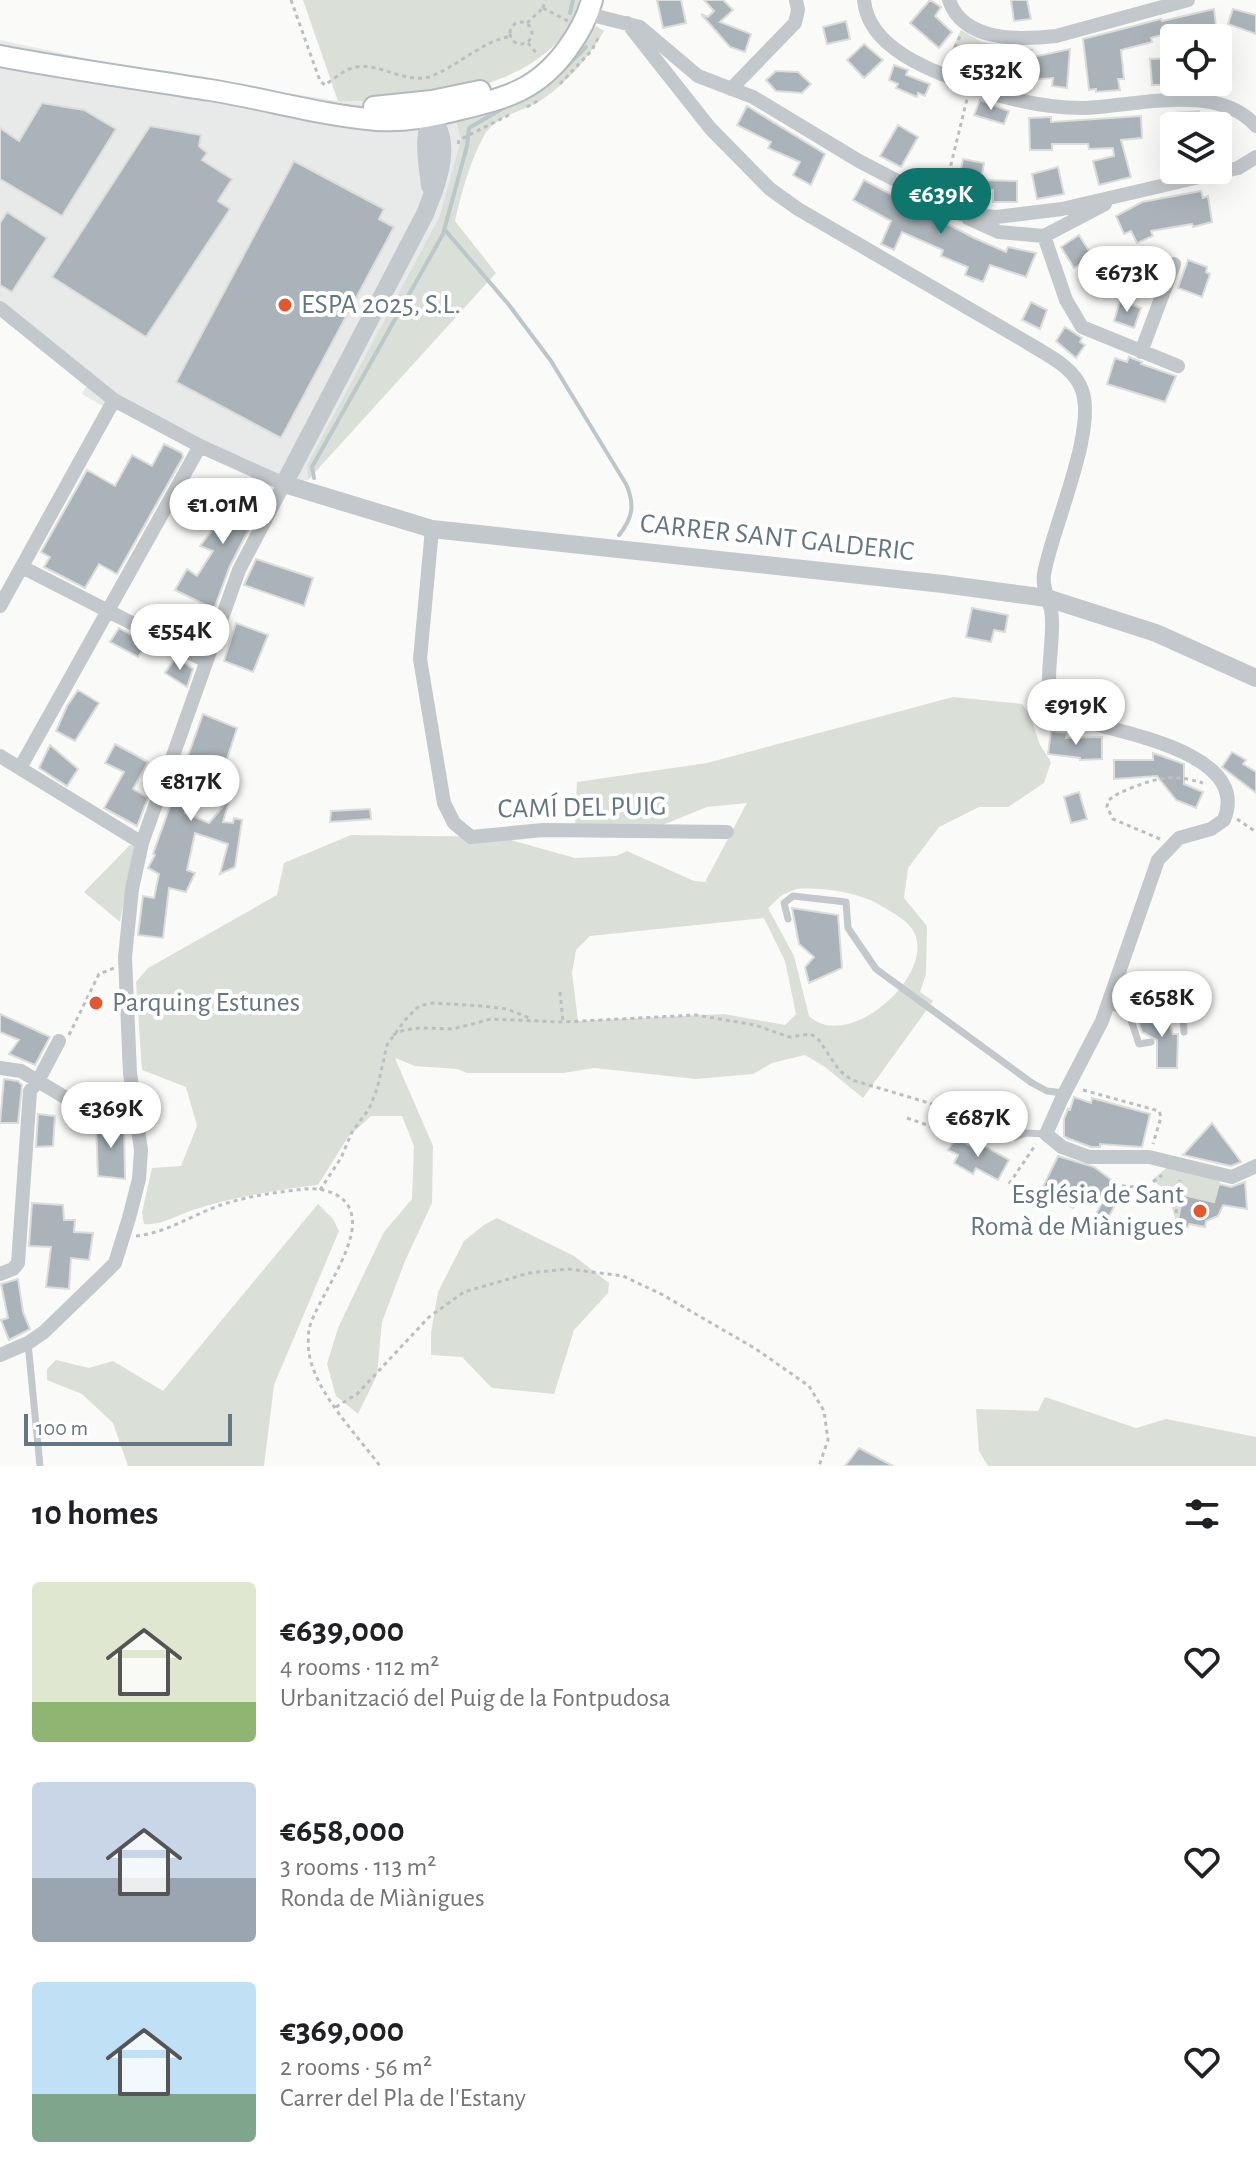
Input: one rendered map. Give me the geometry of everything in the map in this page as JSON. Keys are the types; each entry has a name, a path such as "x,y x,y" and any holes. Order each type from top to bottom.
{"main road":[{"path":"0,56 286,104 321,113 389,120 432,117 528,88 552,70 587,14"},
{"path":"286,104 366,108 432,101 499,87 545,65 569,47"},
{"path":"0,48 49,63"}],"street":[{"path":"731,89 795,23 798,10 796,0"},
{"path":"864,0 869,20 887,44 899,53 1001,96 1081,108 1183,100 1225,105 1247,117 1256,126"},
{"path":"949,0 952,10 965,24 986,33 1013,37 1056,36 1188,0"},
{"path":"587,14 627,23 655,38 698,76 753,97 859,161 999,232 1044,236 1122,195"},
{"path":"627,23 710,128 770,189 798,209 1028,343 1077,379 1086,403 1085,416 1043,578 1049,605 1050,698 1061,712 1084,722 1190,755 1213,771 1226,788 1227,813 1224,820 1211,829 1189,834 1171,843 1158,860 1108,1004 1046,1134 1062,1147 1089,1157 1149,1157 1232,1177 1256,1166"},
{"path":"432,117 443,107 478,98 499,87"},
{"path":"0,1355 28,1343 54,1323 115,1263 139,1179 141,1150 133,1106 125,963 132,889 142,843 245,558 425,214 452,125 469,107"},
{"path":"366,108 384,112 421,110 432,117 448,143"},
{"path":"389,120 448,143"},
{"path":"961,214 1020,216 1238,168 1256,157"},
{"path":"1044,236 1066,300 1082,327 1178,366"},
{"path":"1141,352 1174,264"},
{"path":"0,308 114,400 200,446 284,484"},
{"path":"0,606 114,400"},
{"path":"20,768 200,446"},
{"name":"CARRER SANT GALDERIC","path":"284,484 432,529 943,584 1049,605 1119,619 1256,678"},
{"name":"CAMÍ DEL PUIG","path":"432,529 420,659 444,803 454,823 471,837 543,830 727,832"},
{"path":"22,567 206,661"},
{"path":"0,756 142,843"},
{"path":"0,1274 13,1269 18,1263 30,1091 59,1041"},
{"path":"0,1068 21,1071 83,1108 133,1106"}],"lane":[{"path":"788,919 784,903 793,896 846,902 848,928 876,969 1032,1083 1047,1091 1066,1090"},
{"path":"1108,1004 1123,1012 1177,1006 1183,1012 1184,1032"},
{"path":"1128,1011 1139,1044 1151,1042"},
{"path":"971,1139 978,1128 988,1126 1015,1137 1026,1133 1046,1134"},
{"path":"28,1343 40,1466"}],"path":[{"path":"291,0 320,81 325,85 351,69 373,66 394,75 430,77 495,40 511,36"},
{"path":"527,23 543,8 545,0"},
{"path":"543,8 587,14"},
{"path":"511,36 513,25 527,23 532,30 528,42"},
{"path":"943,73 965,24"},
{"path":"511,36 519,44 528,42"},
{"path":"1001,96 1013,37"},
{"path":"528,42 545,65"},
{"path":"941,204 970,84"},
{"path":"448,143 477,131"},
{"path":"1171,843 1113,819 1107,807 1108,801 1120,792 1162,777 1189,779 1226,788"},
{"path":"1227,813 1256,832"},
{"path":"59,1041 68,1037 99,974 125,963"},
{"path":"560,992 563,1022"},
{"path":"320,1190 341,1158 352,1132 369,1109 387,1045 419,1006 433,1003 507,1009 534,1020"},
{"path":"393,1035 412,1029 453,1029 491,1019 563,1022 696,1015 755,1025 789,1037 811,1034 819,1040 839,1070 852,1080 939,1106 996,1114 1046,1134"},
{"path":"1066,1090 1159,1111 1161,1117 1149,1157"},
{"path":"1009,1184 1040,1138 1046,1134"},
{"path":"1114,1184 1125,1187 1153,1183 1179,1163"},
{"path":"1176,1213 1179,1163"},
{"path":"124,1235 154,1234 222,1205 264,1194 332,1191 349,1204 354,1220 349,1242 308,1331 309,1355 321,1385 380,1466"},
{"path":"336,1407 357,1394 429,1317 464,1292 529,1273 568,1269 595,1272 623,1276 663,1295 756,1349 809,1386 824,1411 828,1440 819,1466"}],"shaded area":[{"path":"303,0 582,0 567,31 543,55 514,73 480,86 444,94 407,99 338,101"},
{"path":"596,26 604,31 569,77 543,99 496,122 485,134 475,154 455,221 496,273 308,480 307,465 440,216 461,139 456,120 569,53"},
{"path":"961,30 982,42 1012,47 1005,88 999,86 1001,73 958,56 952,67 945,64"},
{"path":"0,40 135,69 338,101 368,102 449,93 461,139 441,216 307,465 308,480 273,485 121,409 104,407 82,394 86,386 0,314"},
{"path":"953,697 1022,704 1051,762 1044,783 1008,807 979,807 939,827 908,868 904,898 927,926 926,974 920,992 933,1001 863,1098 805,1055 772,1063 753,1074 696,1079 594,1068 563,1073 467,1073 457,1069 415,1066 395,1058 433,1146 432,1203 405,1261 382,1322 377,1375 358,1414 336,1396 327,1364 338,1328 384,1232 412,1199 414,1146 402,1116 371,1116 348,1137 318,1185 239,1198 193,1210 163,1222 144,1224 142,1213 152,1168 181,1166 197,1126 186,1087 142,1070 136,982 148,968 277,895 284,863 351,835 500,837 575,858 616,856 627,851 694,881 705,882 747,803 707,807 655,828 575,826 577,782 707,763","holes":["796,889 828,890 861,897 899,917 914,932 917,950 912,969 901,988 865,1017 845,1025 826,1025 809,1016 794,956 768,908 782,895","764,918 785,961 796,1014 785,1025 724,1014 578,1021 572,973 576,950 590,936"]},
{"path":"130,845 134,846 120,922 84,892"},
{"path":"1171,1164 1221,1177 1214,1202 1183,1195 1177,1225 1167,1191 1152,1180"},
{"path":"318,1204 333,1219 339,1231 274,1385 264,1466 128,1466 113,1423 82,1394 47,1380 47,1369 56,1360 89,1368 113,1361 163,1391"},
{"path":"497,1218 574,1256 609,1283 608,1293 574,1330 554,1394 492,1388 462,1357 431,1355 431,1333 438,1292 464,1241"},
{"path":"1045,1397 1136,1428 1166,1419 1256,1437 1256,1466 988,1466 979,1451 976,1409 1038,1411"}],"building":[{"path":"657,0 681,0 686,23 663,28"},
{"path":"704,0 723,0 733,10 720,22 751,34 745,52 730,47 701,14 708,17 714,11"},
{"path":"930,0 941,7 935,16 952,32 939,48 910,23"},
{"path":"1011,0 1027,0 1031,19 1014,21"},
{"path":"1214,9 1216,24 1160,24 1160,35 1151,38 1152,42 1121,50 1124,79 1118,79 1120,90 1089,90 1083,39"},
{"path":"1233,9 1256,15 1256,34 1232,24 1228,24"},
{"path":"846,21 850,39 827,44 823,27"},
{"path":"864,44 883,60 864,78 847,60"},
{"path":"1070,49 1067,88 1052,86 1053,78 1028,80 1028,62 1019,84 1016,52 1032,50 1029,58"},
{"path":"1150,59 1160,59 1160,85 1152,85"},
{"path":"894,65 908,70 906,75 930,84 925,96 918,93 917,97 896,88 898,84 889,80"},
{"path":"776,71 798,72 811,84 802,93 776,91 766,80"},
{"path":"980,100 1009,111 1004,124 974,115"},
{"path":"42,103 84,110 116,129 62,216 0,179 0,128 19,141"},
{"path":"747,106 825,154 811,185 793,175 800,162 768,148 771,142 737,125"},
{"path":"1141,116 1142,138 1121,140 1131,177 1099,185 1093,161 1114,156 1113,148 1089,149 1088,144 1052,144 1052,150 1030,150 1029,118 1051,117 1051,122"},
{"path":"898,125 918,137 901,167 880,156"},
{"path":"150,126 201,135 199,146 207,153 202,160 232,179 218,201 230,209 146,337 52,277"},
{"path":"963,159 984,163 981,180 1017,181 1017,202 993,202 993,190 958,184"},
{"name":"ESPA 2025, S.L.","path":"294,161 384,209 379,219 394,227 281,438 176,382"},
{"path":"1058,167 1064,194 1037,199 1032,174"},
{"path":"864,180 1006,252 1008,247 1036,253 1026,277 990,265 983,282 965,275 968,267 941,256 943,250 902,232 894,250 881,244 891,221 853,200"},
{"path":"1201,191 1203,198 1208,196 1212,222 1151,231 1153,236 1137,243 1131,231 1124,234 1116,216 1142,202"},
{"path":"7,212 47,238 12,292 0,285 0,223"},
{"path":"1079,235 1092,256 1074,268 1061,247"},
{"path":"1188,260 1207,267 1206,272 1210,274 1202,297 1178,288"},
{"path":"1120,301 1141,308 1134,328 1114,321"},
{"path":"1031,302 1047,310 1040,329 1022,320"},
{"path":"1065,327 1082,338 1080,342 1085,345 1076,358 1056,341"},
{"path":"1129,357 1176,376 1165,402 1107,384 1115,358 1127,362"},
{"path":"164,444 182,453 183,457 117,574 99,564 85,588 44,567 50,557 41,552 87,470 115,486 132,455 152,466"},
{"path":"238,480 266,497 247,526 250,527 230,566 214,609 175,590 187,569 197,576 213,551 200,546 228,510 223,507"},
{"path":"256,559 313,578 304,606 244,585"},
{"path":"972,608 1008,615 1005,632 994,630 991,642 966,637"},
{"path":"236,623 268,635 253,672 224,661"},
{"path":"119,628 147,644 138,657 110,642"},
{"path":"176,657 193,669 187,687 165,673"},
{"path":"78,690 99,703 75,741 56,731"},
{"path":"203,714 237,728 224,768 221,767 209,794 193,795 185,813 209,823 230,798 223,822 233,823 234,818 242,820 235,867 220,874 228,844 195,833 187,870 195,873 186,892 169,888 163,938 138,935 143,896 154,898 159,874 148,868"},
{"path":"1051,731 1067,733 1066,738 1102,737 1102,759 1080,760 1048,754"},
{"path":"115,744 148,762 133,789 148,798 137,826 104,808 124,772 105,763"},
{"path":"50,745 78,769 67,786 39,768"},
{"path":"1232,752 1246,760 1243,764 1256,772 1256,793 1222,767"},
{"path":"1153,753 1184,764 1184,784 1203,792 1196,808 1176,800 1157,776 1114,779 1114,760 1153,760"},
{"path":"1079,792 1087,819 1071,823 1064,797"},
{"path":"370,809 371,819 330,822 331,811"},
{"path":"792,908 838,915 842,968 809,983 805,967 814,957 799,944"},
{"path":"1166,1012 1173,1034 1178,1034 1177,1068 1157,1068 1157,1040 1142,1032 1137,1017"},
{"path":"0,1014 50,1037 35,1065 9,1054 19,1040 0,1032"},
{"path":"4,1079 18,1081 22,1085 18,1123 0,1123"},
{"path":"1074,1097 1091,1103 1092,1098 1150,1114 1142,1147 1100,1144 1100,1147 1091,1147 1064,1136 1064,1119"},
{"path":"38,1114 55,1116 53,1146 36,1147"},
{"path":"96,1123 124,1124 125,1179 98,1176"},
{"path":"1212,1123 1241,1162 1231,1166 1183,1155"},
{"path":"957,1136 968,1145 974,1146 977,1142 1009,1160 998,1180 976,1168 973,1174 954,1163 958,1155 948,1150"},
{"path":"1058,1156 1094,1167 1114,1182 1108,1192 1119,1198 1107,1220 1096,1214 1104,1199 1083,1189 1073,1208 1041,1191"},
{"path":"1245,1182 1247,1209 1223,1205 1218,1216 1206,1221 1205,1227 1177,1225 1183,1195 1214,1202 1219,1184 1231,1187"},
{"path":"32,1203 63,1205 64,1220 75,1220 74,1232 93,1233 89,1260 71,1258 69,1289 46,1287 51,1247 29,1246"},
{"path":"18,1279 23,1312 30,1329 9,1340 1,1320 8,1318 1,1284"},
{"path":"859,1448 893,1466 845,1466"}],"waterway":[{"path":"570,13 573,0"},
{"path":"563,70 586,47"},
{"path":"314,478 312,467 443,234 469,128 505,107"},
{"path":"445,230 509,305 551,361 626,484 631,511 619,535"}],"place":[{"name":"ESPA 2025, S.L.","path":"285,305"},
{"name":"Parquing Estunes","path":"96,1003"},
{"name":"Església de Sant Romà de Miànigues","path":"1200,1211"}]}
